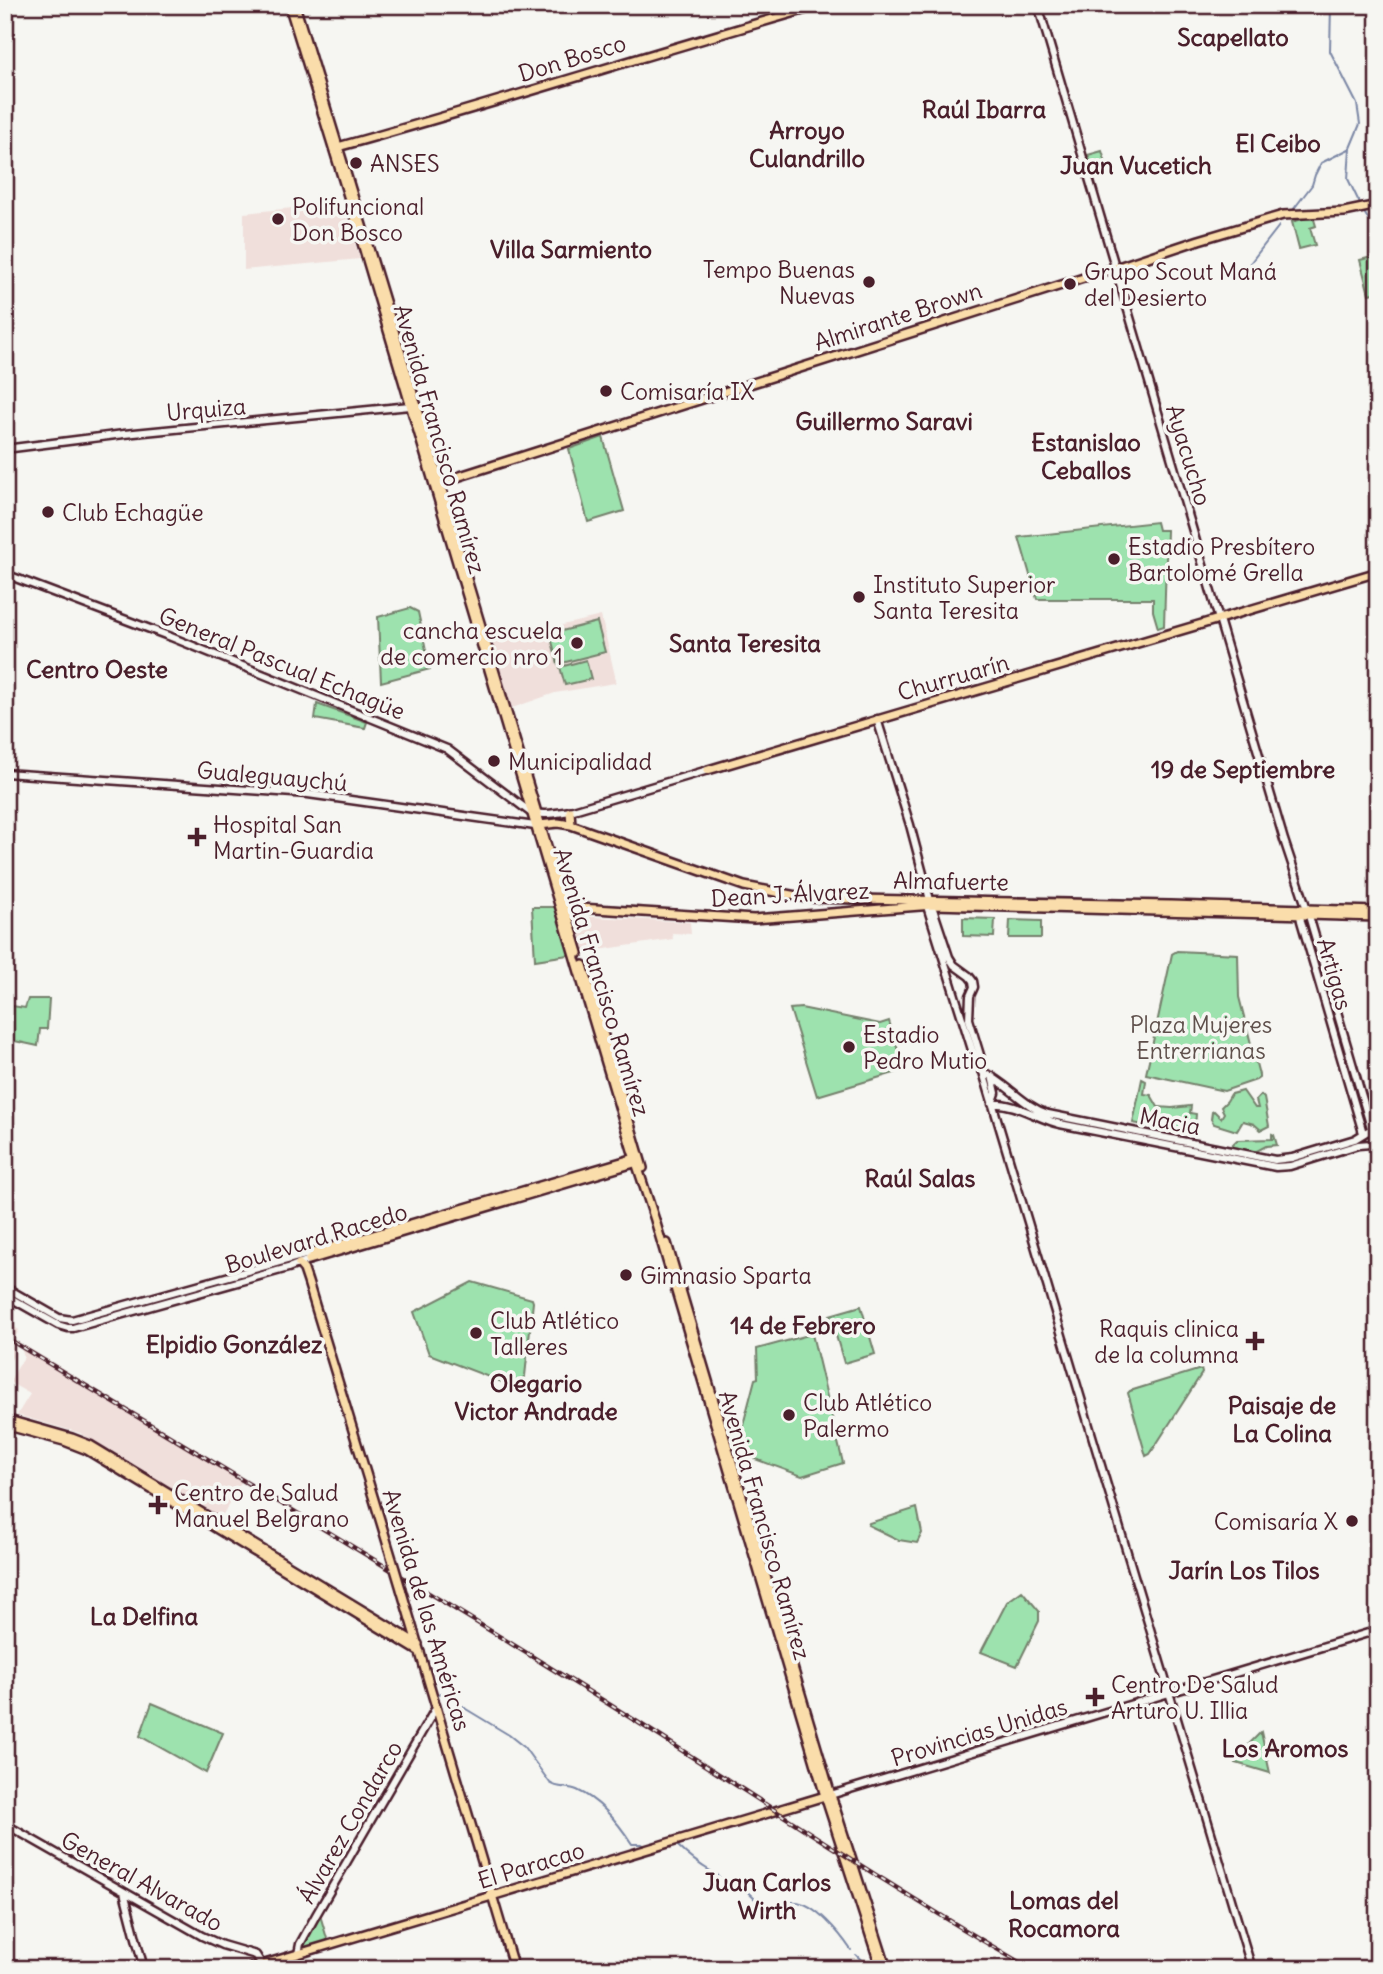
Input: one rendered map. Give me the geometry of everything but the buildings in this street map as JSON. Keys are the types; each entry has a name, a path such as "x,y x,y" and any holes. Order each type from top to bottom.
{"main road":[{"name":"Avenida Francisco Ramírez","path":"289,5 336,147 881,1969"},
{"name":"Avenida Francisco Ramírez","path":"295,5 410,406 437,483"},
{"name":"Don Bosco","path":"336,147 821,5"},
{"name":"Almirante Brown","path":"437,483 1283,215 1357,210 1378,205"},
{"name":"Churruarín","path":"708,770 1378,572"},
{"path":"570,811 571,825"},
{"name":"Almafuerte","path":"538,825 571,825 751,888 817,898 1300,915 1308,912 1378,917"},
{"name":"Almafuerte","path":"930,904 1378,911"},
{"name":"Dean J. Álvarez","path":"563,907 754,919 930,904"},
{"name":"Boulevard Racedo","path":"311,1256 638,1160"},
{"name":"Avenida de las Américas","path":"299,1264 418,1644 514,1969"},
{"path":"5,1419 90,1445 418,1644"},
{"path":"5,1425 87,1450 420,1652"},
{"path":"399,1633 413,1629"},
{"name":"Avenida Francisco Ramírez","path":"828,1796 887,1969"},
{"name":"El Paracao","path":"249,1969 828,1796"}],"street":[{"name":"Ayacucho","path":"1038,5 1284,840 1308,912"},
{"name":"Urquiza","path":"5,449 124,434 410,406"},
{"name":"General Pascual Echagüe","path":"5,574 172,637 447,749 535,813"},
{"path":"877,719 910,825 973,1053 992,1104 1252,1969"},
{"name":"Churruarín","path":"535,813 549,815 570,811 708,770"},
{"name":"Gualeguaychú","path":"5,774 308,794 538,825"},
{"path":"930,904 951,961 973,981 968,1015 980,1055 982,1072"},
{"name":"Artigas","path":"1308,912 1375,1140"},
{"name":"Artigas","path":"1300,915 1363,1145"},
{"name":"Macia","path":"982,1072 1009,1087 1027,1104 1048,1114 1275,1160 1292,1158 1355,1139 1371,1131"},
{"path":"992,1076 996,1093 992,1104"},
{"name":"Macia","path":"992,1104 1004,1104 1045,1120 1276,1167 1290,1166 1358,1145 1371,1144 1375,1140"},
{"path":"1375,1140 1378,1149"},
{"path":"299,1264 311,1256"},
{"name":"Boulevard Racedo","path":"5,1295 64,1328 73,1328 299,1264 311,1256"},
{"name":"Boulevard Racedo","path":"5,1287 59,1318 72,1320 299,1264"},
{"name":"Provincias Unidas","path":"828,1796 1378,1630"},
{"name":"Álvarez Condarco","path":"298,1954 300,1944 316,1915 437,1709"},
{"name":"General Alvarado","path":"5,1824 213,1942 256,1955 262,1965"},
{"path":"124,1892 144,1969"}],"shaded area":[{"path":"342,203 360,259 244,270 244,213"},
{"path":"601,616 615,683 555,693 512,708 491,642"},
{"path":"575,916 690,922 691,934 672,933 673,939 585,952"},
{"path":"5,1321 19,1330 12,1343 13,1356 5,1369"},
{"path":"23,1345 243,1479 221,1518 80,1433 17,1415 30,1394 9,1382 24,1357 21,1348"}],"green space":[{"path":"1102,151 1109,173 1095,177 1088,155"},
{"path":"1313,216 1316,226 1310,228 1315,245 1299,249 1292,222"},
{"path":"1372,257 1378,276 1378,292 1369,294 1360,260"},
{"path":"603,437 624,511 588,522 569,449"},
{"path":"1156,522 1158,530 1167,530 1164,626 1158,628 1153,599 1037,599 1019,537"},
{"path":"410,608 418,612 430,669 381,682 378,617"},
{"name":"cancha escuela de comercio nro 1","path":"597,622 605,652 558,664 550,634"},
{"path":"586,660 591,679 565,685 560,667"},
{"path":"317,704 367,722 365,728 315,719"},
{"path":"532,907 560,907 575,954 535,960"},
{"path":"963,918 995,919 994,937 963,936"},
{"path":"1010,920 1041,921 1041,938 1009,938"},
{"name":"Plaza Mujeres Entrerrianas","path":"1177,951 1238,954 1239,997 1259,1075 1256,1080 1224,1091 1146,1074 1172,954"},
{"path":"28,999 49,999 47,1029 40,1029 38,1046 5,1039 5,1005 25,1008"},
{"name":"Estadio Pedro Mutio","path":"801,1008 880,1024 889,1021 904,1070 817,1096 790,1009"},
{"path":"1142,1079 1146,1081 1144,1094 1151,1095 1158,1107 1191,1106 1190,1113 1196,1114 1195,1127 1190,1134 1133,1123"},
{"path":"1243,1091 1255,1108 1258,1108 1256,1100 1261,1095 1264,1098 1269,1126 1261,1130 1254,1124 1243,1121 1237,1131 1214,1124 1211,1119 1212,1112 1221,1118 1224,1113 1221,1107 1231,1094"},
{"path":"1272,1134 1277,1145 1266,1146 1255,1152 1231,1146 1237,1140 1272,1139"},
{"name":"Club Atlético Talleres","path":"472,1282 532,1299 525,1376 522,1379 507,1384 429,1354 414,1312"},
{"path":"861,1306 875,1354 844,1363 830,1315"},
{"name":"Club Atlético Palermo","path":"812,1334 843,1463 802,1476 736,1452 755,1379 758,1378 757,1349"},
{"path":"1201,1369 1202,1373 1150,1454 1146,1456 1128,1393"},
{"path":"917,1508 922,1533 917,1543 899,1540 868,1525 869,1523"},
{"path":"1022,1591 1039,1611 1039,1621 1017,1666 981,1652 1007,1602"},
{"path":"152,1703 223,1733 206,1773 140,1736"},
{"path":"1261,1732 1270,1773 1236,1763 1235,1758"},
{"path":"320,1915 328,1942 304,1948 303,1944"}],"waterway":[{"path":"1331,5 1330,51 1357,104 1360,124 1350,148 1348,179 1361,206"},
{"path":"1293,210 1312,185 1321,163 1349,149"},
{"path":"1363,211 1378,234"},
{"path":"1244,271 1279,226"},
{"path":"437,1694 444,1693 455,1699 466,1709 509,1735 524,1747 550,1783 574,1789 594,1800 621,1828 632,1844 645,1846"},
{"path":"678,1846 724,1882 745,1890 762,1904 794,1902 810,1907 834,1928 851,1950"},
{"path":"856,1955 871,1969"},
{"path":"1028,1964 1030,1962 1042,1969"}],"railway":[{"path":"5,1337 475,1621 879,1877 1031,1969"}],"place":[{"name":"ANSES","path":"356,163"},
{"name":"Polifuncional Don Bosco","path":"278,219"},
{"name":"Tempo Buenas Nuevas","path":"869,282"},
{"name":"Grupo Scout Maná del Desierto","path":"1070,284"},
{"name":"Comisaría IX","path":"606,391"},
{"name":"Club Echagüe","path":"48,512"},
{"name":"Estadio Presbítero Bartolomé Grella","path":"1114,559"},
{"name":"Instituto Superior Santa Teresita","path":"859,597"},
{"name":"cancha escuela de comercio nro 1","path":"577,643"},
{"name":"Municipalidad","path":"494,761"},
{"name":"Hospital San Martin-Guardia","path":"197,837"},
{"name":"Estadio Pedro Mutio","path":"849,1047"},
{"name":"Gimnasio Sparta","path":"626,1275"},
{"name":"Club Atlético Talleres","path":"476,1333"},
{"name":"Raquis clinica de la columna","path":"1255,1341"},
{"name":"Club Atlético Palermo","path":"789,1415"},
{"name":"Centro de Salud Manuel Belgrano","path":"158,1505"},
{"name":"Comisaría X","path":"1352,1521"},
{"name":"Centro De Salud Arturo U. Illia","path":"1095,1697"}],"district":[{"name":"Scapellato","path":"1233,37"},
{"name":"Raúl Ibarra","path":"984,109"},
{"name":"El Ceibo","path":"1278,143"},
{"name":"Arroyo Culandrillo","path":"807,144"},
{"name":"Juan Vucetich","path":"1136,165"},
{"name":"Villa Sarmiento","path":"571,249"},
{"name":"Guillermo Saravi","path":"884,421"},
{"name":"Estanislao Ceballos","path":"1086,456"},
{"name":"Santa Teresita","path":"745,643"},
{"name":"Centro Oeste","path":"97,669"},
{"name":"19 de Septiembre","path":"1243,769"},
{"name":"Raúl Salas","path":"920,1178"},
{"name":"14 de Febrero","path":"803,1325"},
{"name":"Elpidio González","path":"234,1344"},
{"name":"Olegario Victor Andrade","path":"536,1397"},
{"name":"Paisaje de La Colina","path":"1282,1419"},
{"name":"Jarín Los Tilos","path":"1244,1570"},
{"name":"La Delfina","path":"144,1616"},
{"name":"Los Aromos","path":"1285,1748"},
{"name":"Juan Carlos Wirth","path":"767,1896"},
{"name":"Lomas del Rocamora","path":"1064,1914"}]}
